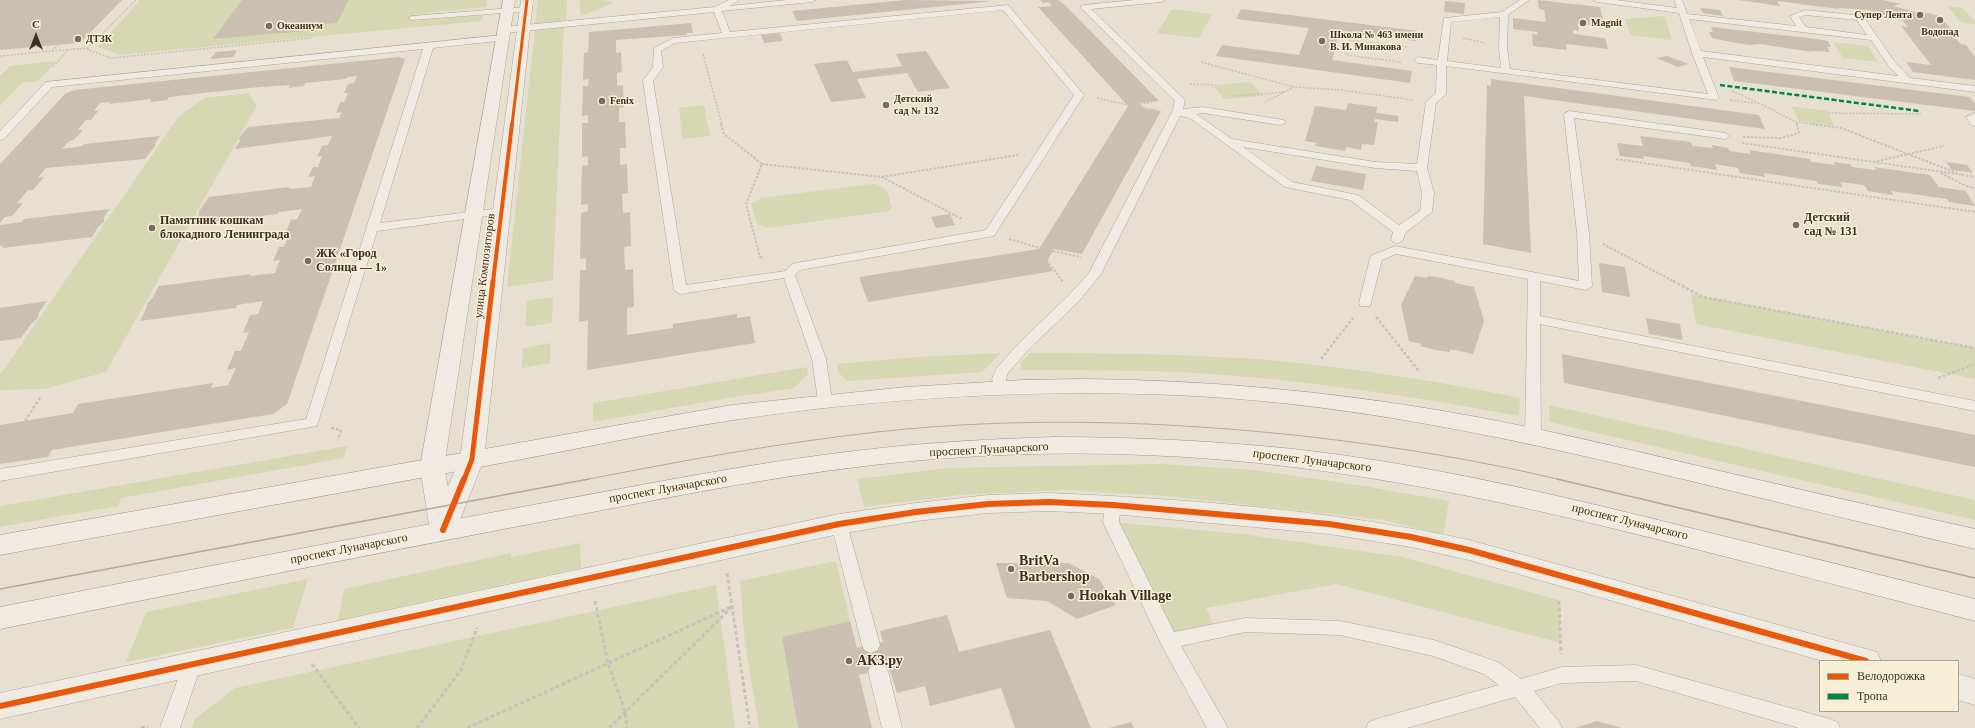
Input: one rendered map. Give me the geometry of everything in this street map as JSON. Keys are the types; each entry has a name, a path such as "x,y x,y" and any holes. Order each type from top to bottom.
{"street":[{"name":"улица Композиторов","path":"443,530 472,459 527,4"},
{"name":"улица Композиторов","path":"443,530 432,467 508,5"},
{"path":"0,545 732,413 825,400 930,391 1000,387 1075,386 1184,389 1277,396 1365,407 1533,436 1975,539"},
{"name":"проспект Луначарского","path":"0,618 443,530 786,468 878,456 979,449 1058,446 1162,448 1233,452 1384,469 1453,482 1619,519 1975,610"},
{"path":"0,706 839,524 916,512 988,504 1049,502 1113,505 1329,524 1411,537 1469,550 1862,660"},
{"path":"1959,687 1975,692"}],"lane":[{"path":"717,9 735,0"},
{"path":"0,137 49,84 429,45 504,34 524,28 812,0"},
{"path":"1000,387 999,379 1001,372 1024,346 1100,275 1101,262 1177,112 1180,100 1084,7 1161,0"},
{"path":"1395,250 1399,232 1426,212 1428,193 1422,168 1431,102 1441,94 1442,63 1447,20 1504,14 1525,0"},
{"path":"1597,0 1683,14 1875,38"},
{"path":"1418,60 1714,98 1696,53 1678,0"},
{"path":"412,18 508,5 527,4"},
{"path":"1005,7 1079,94 990,233 680,290 648,81 658,67 657,50 673,41 727,35 1005,7"},
{"path":"717,9 727,35"},
{"path":"1803,30 1794,16 1805,12 1860,18 1891,63 1907,80"},
{"path":"1504,14 1503,48 1506,71"},
{"path":"0,475 312,423 429,45"},
{"path":"1696,53 1975,89"},
{"path":"1177,112 1203,110 1280,122"},
{"path":"1177,112 1193,116 1227,142 1289,185 1354,197 1399,232"},
{"path":"1365,303 1376,258 1395,250 1586,286 1583,233 1569,114 1725,136"},
{"path":"1975,116 1971,117 1975,122"},
{"path":"1227,142 1375,165 1422,168"},
{"path":"372,228 502,211"},
{"path":"792,270 819,359 825,400"},
{"path":"1533,436 1534,277"},
{"path":"1534,319 1975,406"},
{"path":"1113,505 1111,522 1170,641 1218,728"},
{"path":"839,524 871,645"},
{"path":"1170,641 1245,625 1340,628 1434,648 1491,668 1519,688 1552,728"},
{"path":"170,728 192,665"},
{"path":"878,671 892,728"},
{"path":"1376,728 1562,675 1636,673 1830,728"}],"path":[{"path":"0,56 88,48 136,0"},
{"path":"1445,34 1503,48"},
{"path":"88,48 88,50 111,58 313,38"},
{"path":"699,38 724,134 762,164 882,177 1044,150"},
{"path":"1350,40 1419,48 1418,60 1417,64 1346,55 1350,40"},
{"path":"52,51 58,45"},
{"path":"58,61 68,50"},
{"path":"1201,62 1294,87 1341,90 1431,102"},
{"path":"1708,83 1720,85 1796,122 1841,128 1962,175"},
{"path":"1189,84 1213,85"},
{"path":"1260,104 1294,87"},
{"path":"1079,94 1128,105"},
{"path":"1714,98 1761,104"},
{"path":"1828,113 1922,114"},
{"path":"1725,136 1781,138 1799,133 1796,122"},
{"path":"1725,136 1744,144 1975,177"},
{"path":"1870,162 1944,146"},
{"path":"1616,159 1975,212"},
{"path":"762,164 746,204 760,257 792,270"},
{"path":"1939,172 1966,186 1975,188"},
{"path":"882,177 990,233 1040,248"},
{"path":"1583,233 1703,297 1975,348"},
{"path":"1053,251 1101,262"},
{"path":"1048,260 1074,298"},
{"path":"1321,359 1365,303 1419,372"},
{"path":"25,421 40,398"},
{"path":"726,569 733,606 750,728"},
{"path":"594,596 608,662 626,711 627,728"},
{"path":"1559,600 1562,675"},
{"path":"467,728 608,662 733,606"},
{"path":"609,728 733,606"},
{"path":"417,728 461,670 479,621"},
{"path":"308,657 359,728"}],"green space":[{"name":"Океаниум","path":"140,0 487,0 486,7 415,14 412,21 483,15 482,21 118,55 98,47"},
{"path":"538,0 567,0 566,21 535,24"},
{"path":"580,0 603,0 614,3 580,16"},
{"path":"1947,6 1962,8 1975,21 1975,24 1962,23"},
{"path":"1172,9 1212,14 1199,38 1157,33"},
{"path":"1665,16 1672,40 1630,35 1625,19"},
{"path":"564,26 553,280 507,287 535,29"},
{"path":"1833,42 1868,46 1878,62 1843,58"},
{"path":"57,61 38,81 22,83 0,106 0,76 10,66"},
{"path":"1251,82 1263,96 1224,99 1213,85"},
{"path":"248,93 257,106 106,372 44,389 0,390 0,375 179,116 205,98"},
{"path":"704,105 710,136 683,139 679,108"},
{"path":"1791,106 1827,111 1835,126 1799,121"},
{"path":"872,184 881,186 886,191 892,207 889,211 768,228 757,224 751,204 761,198"},
{"path":"1691,294 1975,348 1975,379 1696,324"},
{"path":"553,297 552,323 525,327 527,301"},
{"path":"550,343 550,363 522,368 523,348"},
{"path":"1001,353 982,372 847,381 838,372 837,364 916,357"},
{"path":"1030,353 1210,356 1269,360 1332,367 1458,386 1520,398 1519,416 1439,402 1318,384 1237,376 1153,371 1021,370 1020,363"},
{"path":"807,367 808,374 794,388 593,422 593,403"},
{"path":"1549,405 1975,500 1975,520 1549,422"},
{"path":"347,446 344,458 121,498 118,506 0,527 0,506"},
{"path":"1159,464 1255,470 1364,486 1449,501 1443,535 1384,520 1167,496 1062,490 960,495 864,507 857,479 946,468"},
{"path":"1111,522 1242,534 1402,557 1559,600 1561,643 1336,584 1206,608 1217,632 1169,641"},
{"path":"580,543 581,568 338,620 344,589 511,553 511,557"},
{"path":"836,561 850,621 782,637 798,728 759,728 745,644 740,581"},
{"path":"308,579 293,628 126,662 146,612"},
{"path":"716,585 735,728 192,728 195,719 235,688"}],"building":[{"path":"0,0 122,0 80,43 0,50"},
{"name":"Океаниум","path":"242,0 349,0 337,23 307,26 305,31 213,39"},
{"path":"905,0 993,1 797,21 792,11"},
{"path":"1040,0 1058,0 1065,5 1159,101 1139,103 1145,109 1161,111 1082,254 1054,249 1047,261 1053,271 868,302 859,277 1039,249 1128,106 1038,7 1052,6 1048,2 1043,3"},
{"path":"1538,0 1600,7 1604,24 1610,26 1578,24 1579,31 1573,30 1573,32 1574,34 1605,38 1608,49 1566,44 1567,50 1533,46 1532,34 1538,35 1537,32 1513,29 1513,18 1546,22 1544,10 1539,9"},
{"path":"1738,0 1883,0 1901,4 1893,6 1921,14 1928,13 1940,16 1937,17 1942,19 1959,38 1955,38 1961,44 1966,45 1975,57 1975,80 1913,72 1906,62 1931,65 1901,26 1908,27 1903,21 1867,10 1838,8 1839,9 1777,1 1780,6"},
{"path":"1445,1 1465,3 1464,14 1444,12"},
{"path":"1700,8 1720,10 1723,16 1703,13"},
{"path":"1241,9 1418,31 1416,41 1340,32 1332,60 1412,71 1410,83 1216,56 1222,45 1299,55 1309,28 1236,19"},
{"path":"691,23 693,33 687,33 687,35 616,40 616,53 621,52 622,72 617,73 617,86 623,85 624,107 619,108 619,122 625,122 626,148 620,148 620,165 627,164 628,193 622,194 623,213 630,212 631,246 624,247 625,270 633,269 634,307 627,308 627,335 673,328 673,324 737,314 737,318 750,316 755,343 587,370 588,320 579,322 580,270 586,270 586,258 580,259 581,213 588,211 588,204 581,205 582,166 588,165 588,156 582,157 582,123 588,123 588,115 582,116 583,86 588,86 589,79 583,80 584,53 588,52 589,32"},
{"path":"1711,27 1817,39 1828,41 1831,47 1827,47 1830,52 1812,51 1813,52 1759,44 1750,45 1731,42 1712,38 1709,32 1713,32"},
{"path":"780,33 783,41 764,43 761,35"},
{"path":"237,50 233,57 210,59 216,52"},
{"path":"926,51 950,88 918,92 907,73 857,79 866,98 831,102 814,64 847,60 853,72 902,66 896,54"},
{"path":"1667,56 1689,64 1678,67 1656,58"},
{"name":"ЖК «Город Солнца — 1»","path":"399,57 405,59 287,404 273,414 52,450 48,457 0,464 0,425 73,413 78,404 213,383 211,388 228,385 236,368 227,370 235,351 241,351 249,332 243,333 250,315 258,314 263,301 237,305 236,308 140,321 147,304 159,286 251,274 250,276 275,273 280,260 273,261 279,247 284,247 290,233 285,234 291,220 297,219 302,209 279,212 278,214 194,224 199,215 199,211 209,197 290,187 289,189 311,187 315,176 308,177 313,167 318,167 322,156 317,157 322,146 328,145 332,136 235,149 240,141 239,138 248,127 339,118 342,112 336,113 340,102 344,102 348,93 344,93 348,84 354,83 357,76 347,77 346,79 305,83 304,86 288,88 290,85 169,97 167,100 150,102 151,99 109,104 111,102 100,103 94,111 99,110 91,120 86,120 78,130 83,130 74,140 69,141 62,149 82,146 84,144 160,136 155,143 155,146 145,159 46,168 38,178 44,177 33,190 28,190 17,203 23,203 12,216 5,217 0,223 0,164 65,94 74,90"},
{"path":"1729,67 1970,97 1975,104 1975,111 1734,81"},
{"path":"1491,79 1759,115 1765,129 1524,96 1531,253 1483,244 1487,85 1491,86"},
{"path":"1348,103 1377,107 1376,113 1399,116 1398,122 1375,119 1374,122 1378,122 1374,145 1362,144 1361,150 1346,147 1345,151 1315,146 1316,143 1305,141 1315,106 1346,110"},
{"path":"1640,136 1691,142 1692,146 1713,148 1712,145 1728,148 1729,151 1751,154 1749,150 1810,159 1811,162 1835,165 1834,162 1850,164 1852,167 1876,170 1874,167 1930,175 1939,187 1966,191 1975,206 1949,202 1947,199 1891,191 1893,195 1868,191 1864,185 1840,182 1843,187 1818,184 1816,181 1764,173 1765,177 1740,173 1738,168 1715,164 1717,170 1691,166 1690,163 1643,156 1644,159 1620,156 1617,143 1643,146"},
{"path":"1946,162 1967,165 1973,173 1952,170"},
{"path":"1316,166 1366,174 1363,190 1311,181"},
{"path":"110,209 104,217 104,222 98,227 92,237 2,248 4,246 0,246 0,225 22,222 24,219"},
{"path":"950,214 955,225 936,228 931,217"},
{"path":"1599,263 1625,267 1630,297 1602,292"},
{"path":"1415,276 1442,278 1455,281 1455,283 1474,287 1484,321 1473,354 1450,349 1450,352 1435,350 1409,341 1401,305"},
{"path":"47,301 39,312 38,318 31,324 21,338 0,341 0,308"},
{"path":"1646,318 1680,324 1683,340 1649,334"},
{"path":"1562,354 1975,435 1975,467 1564,383"},
{"path":"996,563 1069,563 1099,579 1116,605 1077,619 1047,601 1007,598"},
{"path":"947,615 959,652 1050,630 1091,728 1015,728 1001,688 930,706 925,686 897,693 889,668 859,675 872,728 798,728 782,637 850,621 857,648 883,642 880,631"},
{"path":"1597,721 1622,728 1575,728"},
{"path":"1131,722 1134,728 1109,728"}],"tram line":[{"path":"584,480 730,453 840,436 931,427 1040,422 1095,422 1204,427 1312,437 1437,455 1499,466 1561,480"},
{"path":"0,589 589,479"},
{"path":"1557,479 1975,578"}],"marked path":[{"path":"1720,85 1919,111"}],"cycle path":[{"path":"443,530 472,459 527,0"},
{"path":"0,706 839,524 916,512 988,504 1049,502 1113,505 1329,524 1411,537 1469,550 1862,660"}],"place":[{"name":"Супер Лента","path":"1920,15"},
{"name":"Водопад","path":"1940,20"},
{"name":"Magnit","path":"1583,23"},
{"name":"Океаниум","path":"269,26"},
{"name":"ДТЗК","path":"78,39"},
{"name":"Школа № 463 имени В. И. Минакова","path":"1322,41"},
{"name":"Fenix","path":"602,101"},
{"name":"Детский сад № 132","path":"886,105"},
{"name":"Детский сад № 131","path":"1796,225"},
{"name":"Памятник кошкам блокадного Ленинграда","path":"152,228"},
{"name":"ЖК «Город Солнца — 1»","path":"308,261"},
{"name":"BritVa Barbershop","path":"1011,569"},
{"name":"Hookah Village","path":"1071,596"},
{"name":"АКЗ.ру","path":"849,661"}]}
